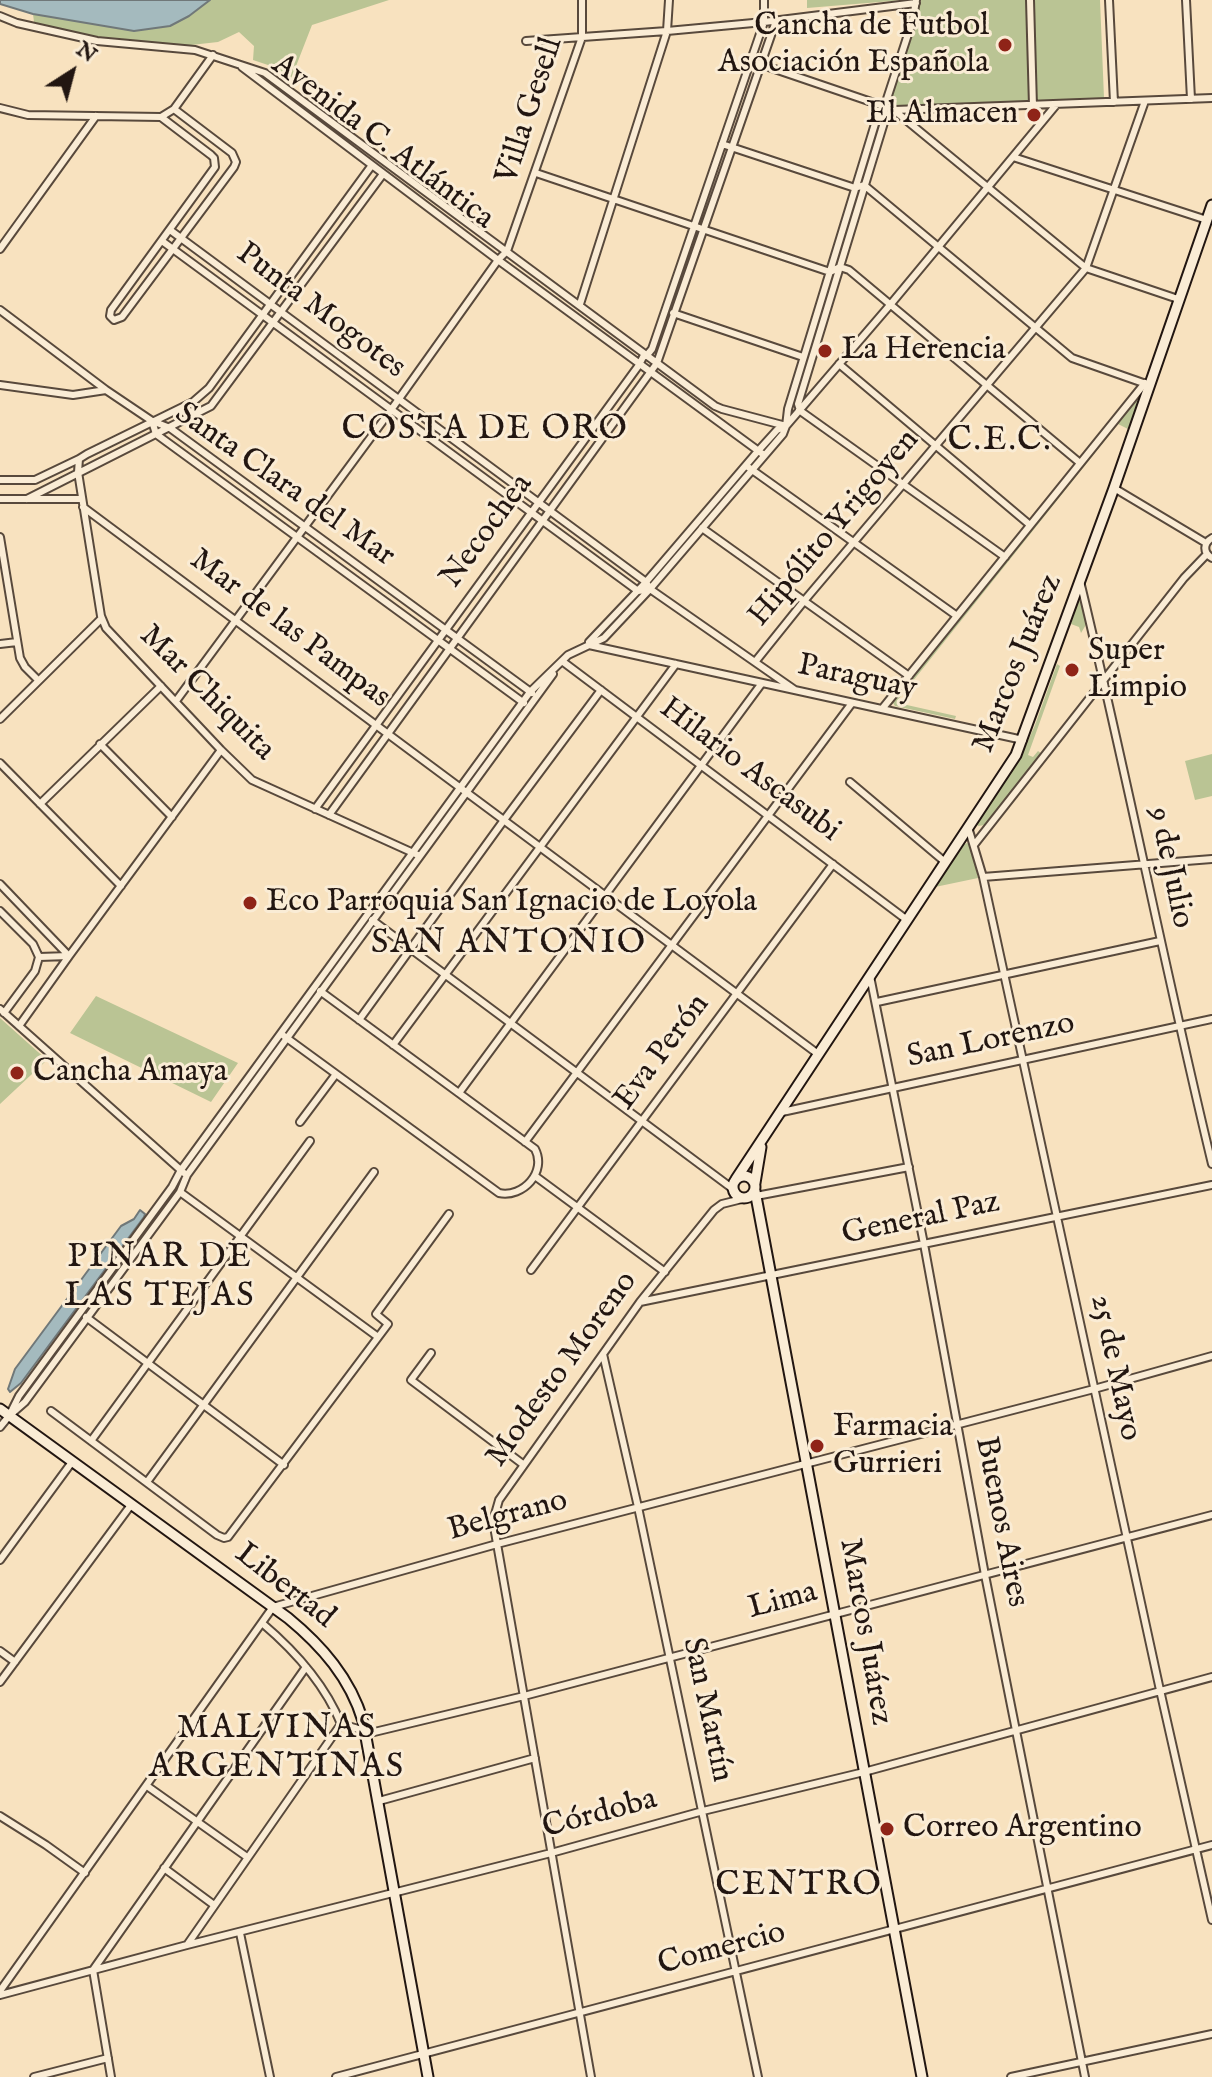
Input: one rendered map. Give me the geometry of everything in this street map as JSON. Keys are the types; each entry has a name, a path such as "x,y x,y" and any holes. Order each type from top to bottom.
{"main road":[{"name":"Marcos Juárez","path":"734,1184 1023,740 1212,205"},
{"name":"Marcos Juárez","path":"762,1141 751,1193 771,1275 922,2077"},
{"path":"745,1176 751,1178 751,1193 736,1195 734,1184 745,1176"},
{"name":"Libertad","path":"4,1412 302,1629 335,1665 353,1694 365,1733 428,2077"}],"street":[{"name":"Villa Gesell","path":"176,701 507,251 582,37 582,0"},
{"path":"580,304 667,31 669,0"},
{"name":"Necochea","path":"315,809 643,357 652,349 764,22 764,0"},
{"path":"1030,0 1033,106"},
{"path":"1109,0 1114,102"},
{"path":"1186,0 1191,99"},
{"path":"0,1427 4,1412 184,1173 526,704 530,692 568,655 604,638 748,467 783,434 803,357 855,188 878,114 884,108 916,2 776,21 526,41"},
{"path":"0,16 17,23 97,41 195,50 236,63"},
{"name":"Necochea","path":"329,815 657,363 776,21"},
{"path":"0,108 28,115 161,117 174,109 213,55"},
{"path":"751,61 895,110 1212,98"},
{"name":"Avenida C. Atlántica","path":"236,63 761,453"},
{"name":"Avenida C. Atlántica","path":"236,63 265,73 722,409 786,426"},
{"name":"Hipólito Yrigoyen","path":"755,662 1086,268 1145,101"},
{"path":"786,426 1056,105"},
{"path":"800,410 798,404 886,116 884,108"},
{"path":"161,117 211,155 215,163 213,171 111,310 112,319 122,317 236,162 232,153 174,109"},
{"path":"895,110 1086,268 1178,299"},
{"path":"0,249 96,116"},
{"path":"722,144 855,188 864,185"},
{"path":"1013,157 1207,220"},
{"path":"0,480 35,480 201,397 372,165"},
{"path":"536,173 830,272 842,267"},
{"path":"27,499 211,406 383,174"},
{"path":"864,185 1072,358 1147,384 882,709"},
{"name":"Punta Mogotes","path":"170,230 648,586 795,690"},
{"name":"Punta Mogotes","path":"162,241 638,591"},
{"path":"842,267 1080,463"},
{"path":"0,310 152,421"},
{"path":"673,313 803,357"},
{"path":"839,364 1030,525"},
{"path":"0,385 73,395 106,390"},
{"path":"788,409 800,410 1005,557"},
{"name":"Santa Clara del Mar","path":"152,421 170,428 537,697"},
{"name":"Santa Clara del Mar","path":"152,421 156,434 526,704"},
{"name":"Mar Chiquita","path":"79,459 78,472 101,619 106,628 252,780 416,854"},
{"path":"748,467 957,616"},
{"path":"974,845 1184,578 1209,556 1209,540 1114,488"},
{"path":"0,499 83,503"},
{"name":"Mar de las Pampas","path":"83,503 819,1055"},
{"path":"699,526 909,676"},
{"path":"0,537 22,663 38,680"},
{"name":"9 de Julio","path":"1080,581 1212,1164"},
{"path":"587,645 638,591 648,586"},
{"path":"0,719 101,619"},
{"path":"0,644 17,642"},
{"name":"Paraguay","path":"587,645 1023,740"},
{"path":"526,704 537,697 562,661"},
{"name":"Hilario Ascasubi","path":"562,661 907,920"},
{"path":"393,1045 676,664"},
{"path":"459,1093 762,683"},
{"path":"40,804 161,686"},
{"path":"359,1020 601,690"},
{"path":"525,1142 852,703"},
{"path":"100,744 172,817"},
{"path":"19,1026 221,750"},
{"path":"0,763 121,886"},
{"path":"850,782 945,862"},
{"name":"25 de Mayo","path":"968,827 983,877 1212,1920"},
{"path":"317,989 372,920 416,854"},
{"path":"983,877 1212,859"},
{"name":"Eva Perón","path":"531,1270 833,864"},
{"path":"0,884 69,956"},
{"path":"0,911 33,944 39,957 35,971 2,1011 184,1173"},
{"path":"372,920 642,1122 734,1184"},
{"path":"877,1002 1160,941"},
{"path":"39,957 69,956"},
{"name":"Buenos Aires","path":"870,976 1085,2077"},
{"path":"284,1035 499,1193 513,1194 535,1176 539,1160 535,1149 317,989"},
{"name":"San Lorenzo","path":"781,1113 1212,1019"},
{"path":"300,1122 336,1074"},
{"path":"91,1441 310,1141"},
{"name":"Modesto Moreno","path":"591,2077 494,1513 499,1500 640,1302 714,1210 751,1193 909,1167"},
{"path":"147,1482 374,1172"},
{"path":"4,1412 25,1402 180,1192 184,1173"},
{"path":"535,1176 665,1272"},
{"name":"General Paz","path":"640,1302 1212,1185"},
{"path":"180,1192 378,1337"},
{"path":"363,1324 376,1314 449,1214"},
{"path":"80,1313 284,1465"},
{"path":"51,1411 217,1535 228,1537 388,1324 376,1314"},
{"path":"431,1353 411,1380 524,1465"},
{"name":"San Martín","path":"603,1354 758,2077"},
{"name":"Belgrano","path":"273,1607 497,1544 1212,1356"},
{"path":"0,1560 72,1462"},
{"path":"0,1682 131,1505"},
{"name":"Lima","path":"365,1733 524,1696 1212,1515"},
{"path":"0,1993 273,1607"},
{"path":"262,1623 306,1667 336,1711 341,1724 365,1733"},
{"path":"0,1651 15,1662"},
{"path":"111,2077 93,1970 306,1667"},
{"name":"Córdoba","path":"0,1993 864,1772 1212,1677"},
{"path":"187,1945 341,1724"},
{"path":"379,1801 535,1758"},
{"path":"147,1786 247,1857"},
{"path":"0,1816 85,1873"},
{"name":"Comercio","path":"336,2077 1212,1845"},
{"path":"164,1868 214,1905"},
{"path":"240,1933 270,2077"},
{"path":"1011,2077 1212,2034"},
{"path":"34,2077 108,2058"}],"green space":[{"path":"210,0 389,0 312,25 291,79 274,67 253,60 254,46 239,32 218,42 182,46 94,38 34,22 33,14 143,30 174,22"},
{"path":"807,0 904,0 807,8"},
{"name":"Cancha de Futbol Asociación Española","path":"921,0 1100,0 1104,98 894,106 890,100"},
{"path":"1136,399 1138,401 1128,429 1118,424 897,701 956,716 955,719 895,706 895,699"},
{"path":"1081,601 1087,623 1081,633 1079,627 1071,624"},
{"path":"1057,664 1060,666 1028,755 1033,757 1038,751 1042,754 985,825 978,826 977,823 1020,759"},
{"path":"1212,754 1212,796 1195,800 1185,761"},
{"path":"963,845 971,845 978,878 935,887"},
{"path":"96,996 238,1063 211,1102 70,1033"},
{"name":"Cancha Amaya","path":"0,1018 47,1060 0,1104"}],"water":[{"path":"0,0 210,0 170,26 134,31 33,14 0,4"},
{"path":"140,1210 144,1217 21,1383 10,1392 8,1389 15,1369 121,1226 134,1219"}],"place":[{"name":"Cancha de Futbol Asociación Española","path":"1005,45"},
{"name":"El Almacen","path":"1034,115"},
{"name":"La Herencia","path":"825,351"},
{"name":"Super Limpio","path":"1072,670"},
{"name":"Eco Parroquia San Ignacio de Loyola","path":"250,903"},
{"name":"Cancha Amaya","path":"17,1073"},
{"name":"Farmacia Gurrieri","path":"817,1446"},
{"name":"Correo Argentino","path":"887,1829"}],"district":[{"name":"COSTA DE ORO","path":"485,431"},
{"name":"C.E.C.","path":"1000,442"},
{"name":"SAN ANTONIO","path":"509,945"},
{"name":"PINAR DE LAS TEJAS","path":"160,1278"},
{"name":"MALVINAS ARGENTINAS","path":"277,1750"},
{"name":"CENTRO","path":"799,1887"}]}
